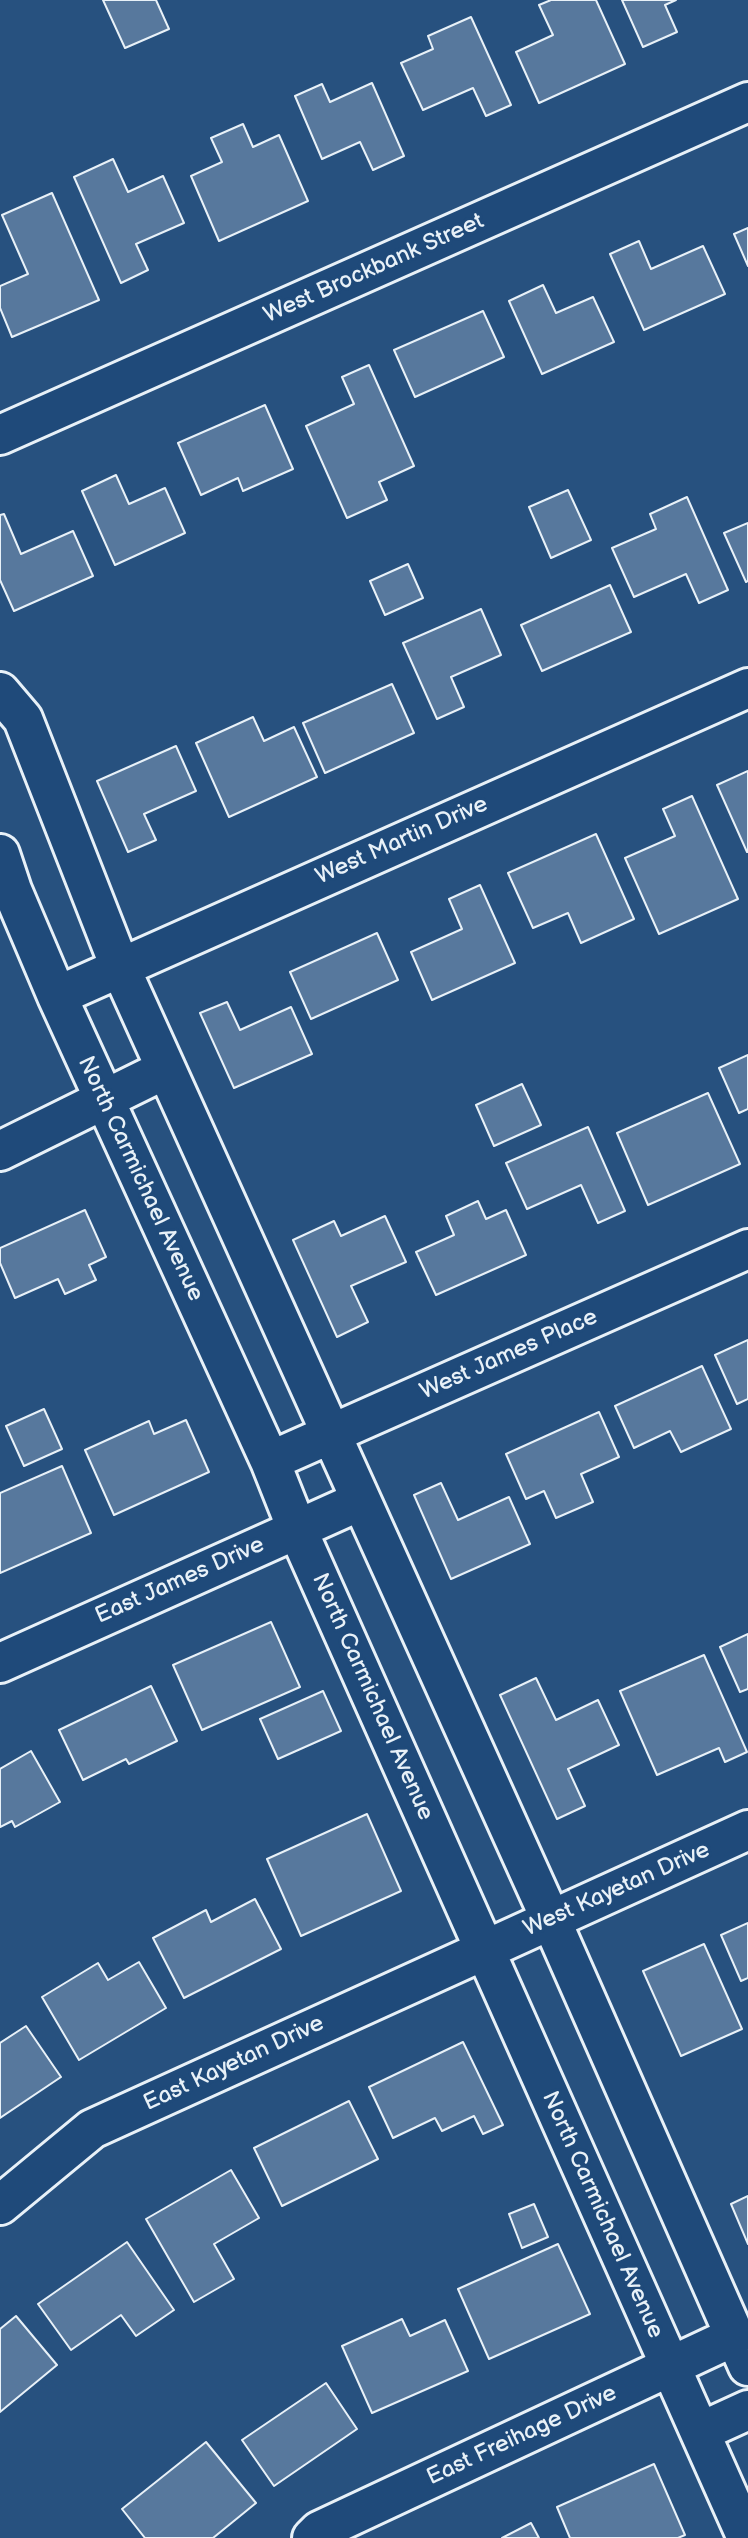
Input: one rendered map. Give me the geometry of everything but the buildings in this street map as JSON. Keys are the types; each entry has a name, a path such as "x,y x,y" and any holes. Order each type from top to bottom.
{"street":[{"name":"West Brockbank Street","path":"0,435 748,102"},
{"name":"West Martin Drive","path":"57,996 748,688"},
{"path":"0,692 23,719 120,967 551,1920 741,2351"},
{"name":"North Carmichael Avenue","path":"0,854 12,890 57,996 270,1461 297,1529 747,2538"},
{"path":"0,1151 166,1069"},
{"name":"West James Place","path":"270,1461 748,1249"},
{"name":"East James Drive","path":"0,1663 360,1501"},
{"name":"West Kayetan Drive","path":"485,1949 748,1830"},
{"name":"East Kayetan Drive","path":"0,2205 92,2129 485,1949"},
{"name":"East Freihage Drive","path":"312,2538 319,2531 670,2366 741,2351"},
{"path":"700,2432 748,2410"}]}
